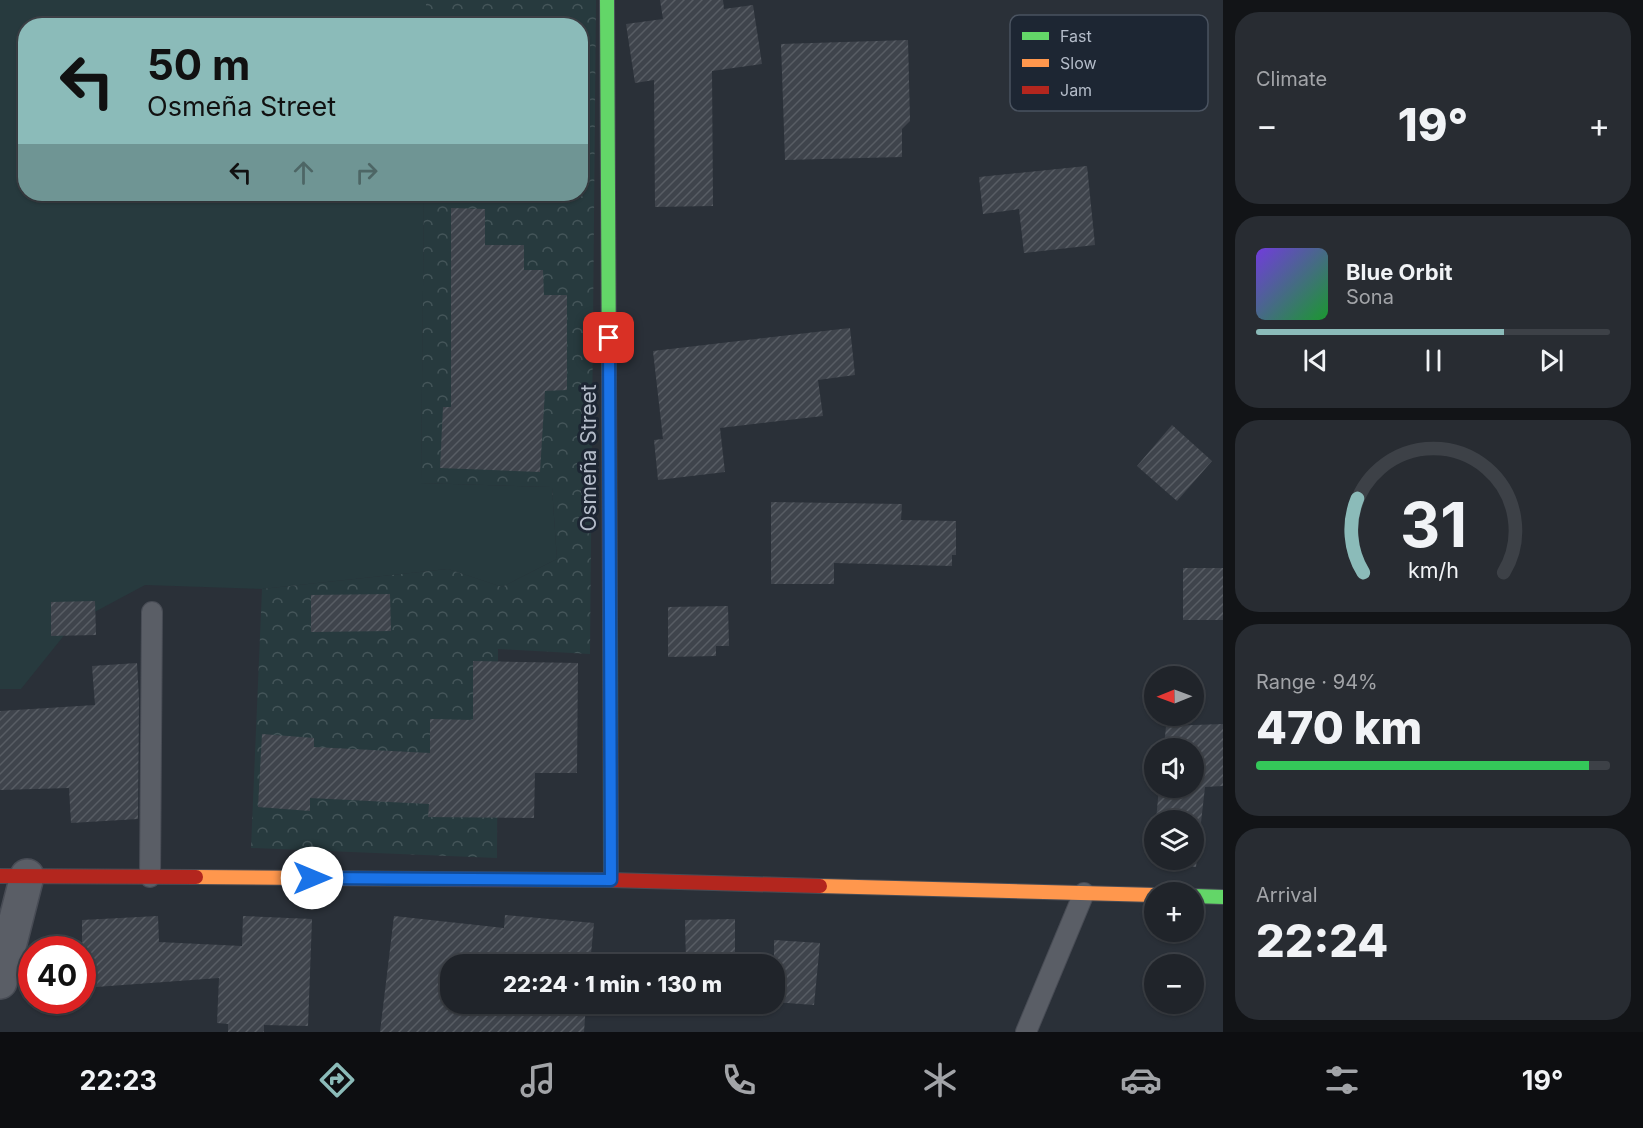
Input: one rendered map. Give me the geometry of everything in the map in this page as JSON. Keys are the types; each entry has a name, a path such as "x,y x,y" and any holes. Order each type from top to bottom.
{"street":[{"name":"Osmeña Street","path":"607,0 611,880"},
{"path":"0,982 14,876 611,880 1144,895"},
{"path":"1204,896 1223,897"}],"lane":[{"path":"150,877 152,612"},
{"path":"1026,1032 1084,893"}],"green space":[{"path":"0,0 426,0 426,18 18,18 18,201 424,201 421,483 552,487 557,559 502,587 448,569 262,589 145,585 74,623 21,689 0,689"},
{"path":"426,0 596,0 590,654 498,649 497,858 251,848 262,589 448,569 502,587 557,559 552,487 421,483 424,201 588,201 588,18 426,18"}],"building":[{"path":"660,0 723,0 724,9 753,5 762,64 712,71 713,206 655,207 654,80 635,83 626,24 663,19"},
{"path":"908,40 910,121 902,129 902,157 785,160 781,44"},
{"path":"1087,166 1095,245 1024,253 1019,209 983,214 979,177"},
{"path":"451,208 485,209 485,245 524,245 524,270 543,270 544,295 567,295 567,390 545,391 540,472 440,468 443,407 451,407"},
{"path":"850,328 855,375 818,380 823,416 720,428 725,472 658,480 654,440 663,439 653,351"},
{"path":"1172,425 1212,461 1177,501 1137,466"},
{"path":"771,502 902,504 901,520 956,521 956,555 952,555 952,566 834,563 834,584 771,584"},
{"path":"1183,568 1223,568 1223,620 1183,620"},
{"path":"390,594 391,631 311,632 311,595"},
{"path":"95,601 96,635 51,636 51,602"},
{"path":"728,606 729,646 716,646 716,656 668,657 668,607"},
{"path":"473,661 578,663 577,773 535,773 534,818 428,817 429,804 310,798 310,811 258,807 262,734 314,738 314,747 430,753 430,719 473,720"},
{"path":"137,663 138,819 71,823 69,788 0,790 0,711 95,705 92,666"},
{"path":"1223,724 1223,786 1205,787 1204,796 1204,738 1165,738 1166,726"},
{"path":"1158,798 1204,798 1202,810 1157,810"},
{"path":"505,915 594,923 591,954 440,954 440,1014 585,1014 584,1032 380,1032 394,916 504,928"},
{"path":"158,916 159,942 242,946 243,916 312,919 308,1026 264,1025 264,1032 228,1032 228,1024 217,1023 219,978 96,987 96,936 82,936 82,920"},
{"path":"735,919 735,954 686,954 685,920"},
{"path":"774,940 820,943 814,1005 785,1003 785,954 774,954"}],"traffic: fast":[{"path":"607,0 609,377"},
{"path":"610,616 611,880"},
{"path":"1204,896 1223,897"}],"traffic: slow":[{"path":"196,877 433,879"},
{"path":"820,886 1144,895"}],"traffic: jam":[{"path":"609,377 610,616"},
{"path":"0,876 196,877"},
{"path":"433,879 611,880 820,886"}],"route":[{"path":"312,878 611,880 609,338"}]}
